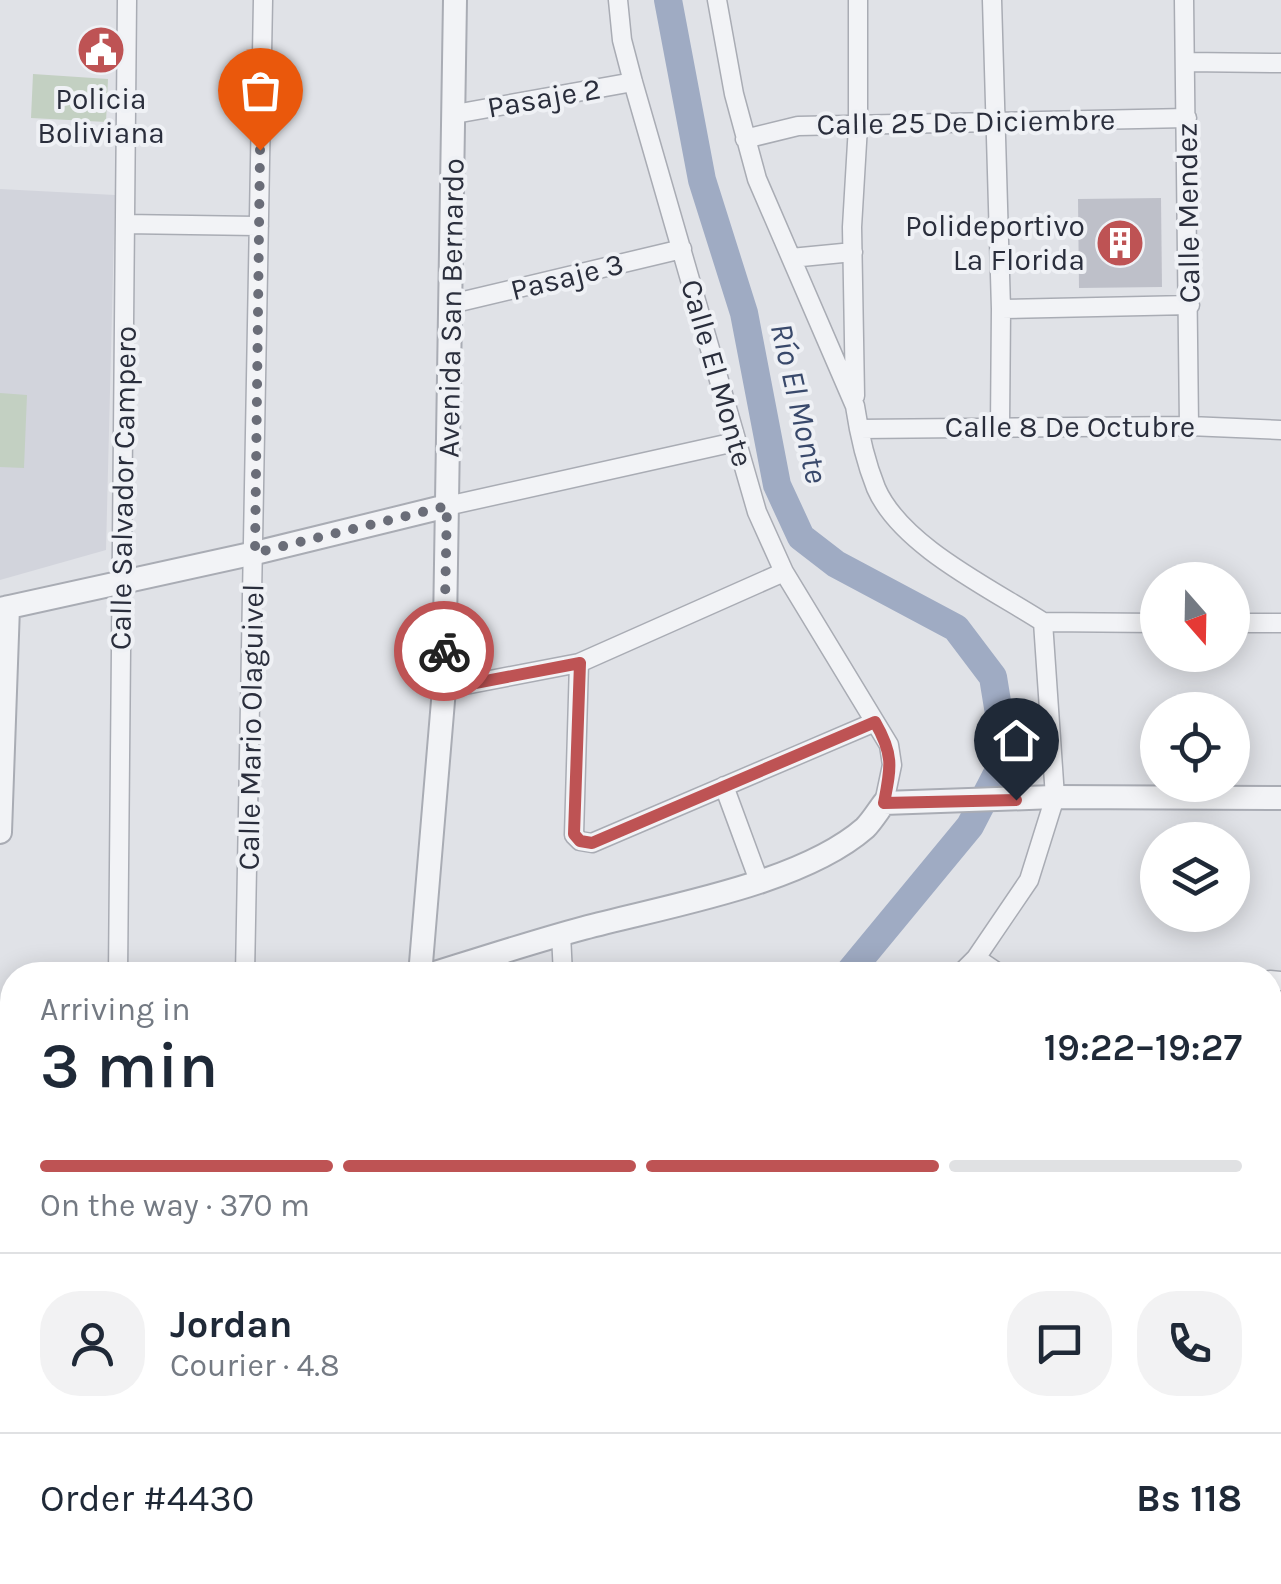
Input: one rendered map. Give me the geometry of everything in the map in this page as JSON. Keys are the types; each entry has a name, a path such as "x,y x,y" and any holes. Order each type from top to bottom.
{"street":[{"name":"Calle Salvador Campero","path":"118,962 127,0"},
{"name":"Calle Mario Olaguivel","path":"246,962 263,0"},
{"name":"Avenida San Bernardo","path":"421,962 444,689 454,0"},
{"name":"Calle El Monte","path":"618,0 632,82 757,512 784,572 875,722"},
{"path":"718,0 734,94 757,179 855,406"},
{"path":"858,0 853,252 855,406 858,430 877,491 922,544 1043,622 1140,623"},
{"path":"992,0 1002,309 1000,426"},
{"name":"Calle Mendez","path":"1184,0 1189,426"},
{"path":"1186,62 1281,63"},
{"name":"Pasaje 2","path":"455,114 632,82"},
{"name":"Calle 25 De Diciembre","path":"746,140 798,126 1187,118"},
{"path":"125,224 258,226"},
{"name":"Pasaje 3","path":"451,304 682,249"},
{"path":"791,258 853,252"},
{"path":"1002,309 1190,306"},
{"name":"Calle 8 De Octubre","path":"858,430 1189,426 1281,430"},
{"path":"0,832 4,608 734,442"},
{"path":"444,689 580,663 784,572"},
{"path":"972,962 1029,880 1055,797 1043,622"},
{"path":"1250,623 1281,623"},
{"path":"470,962 759,881 813,860 840,844 867,826 884,803 892,766 888,746 875,722 592,843 580,841 574,834 580,663"},
{"path":"724,786 759,881"},
{"path":"884,803 1055,797 1281,798"},
{"path":"561,934 562,962"},
{"path":"976,958 982,962"}],"shaded area":[{"path":"0,189 115,195 106,550 0,580"}],"green space":[{"path":"33,74 108,79 106,122 31,118"},
{"path":"0,393 27,395 24,468 0,467"}],"building":[{"name":"Polideportivo La Florida","path":"1161,198 1162,287 1079,288 1078,199"}],"waterway":[{"name":"Río El Monte","path":"668,0 702,180 744,313 777,485 801,537 836,564 956,628 993,677 1000,720 999,770 970,826 858,962"}],"way so far":[{"path":"260,150 255,553 447,506 444,651"}],"place":[{"name":"Policia Boliviana","path":"101,50"},
{"name":"Polideportivo La Florida","path":"1120,243"}],"route":[{"path":"444,651 444,689 580,663 574,834 580,841 592,843 875,722 888,746 892,766 884,803 1016,800"}]}
